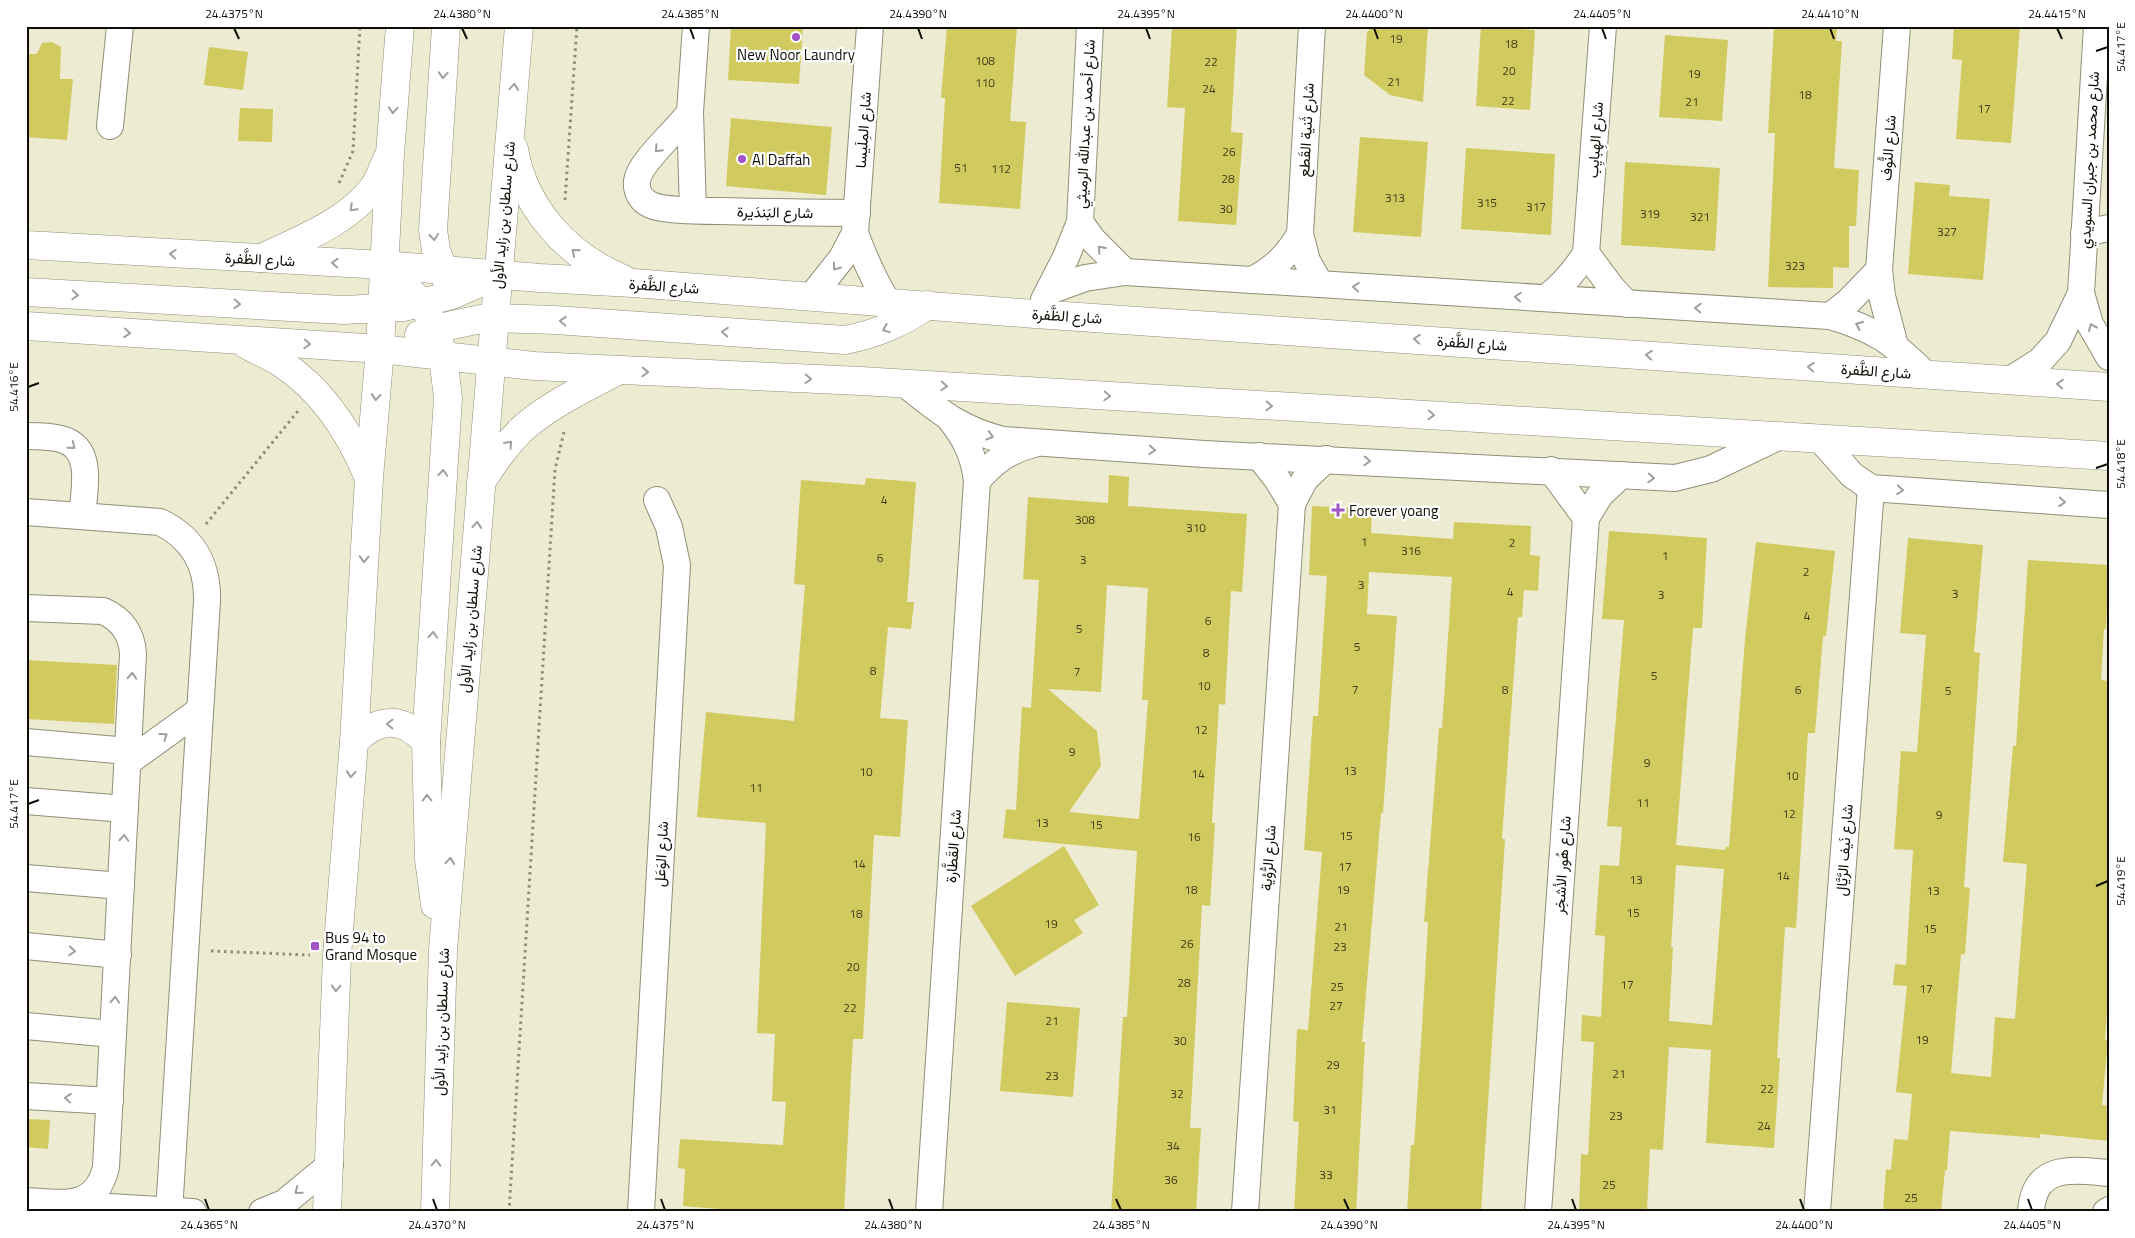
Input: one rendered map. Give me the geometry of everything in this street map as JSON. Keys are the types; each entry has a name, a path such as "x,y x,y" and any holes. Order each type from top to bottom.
{"main road":[{"path":"327,1212 337,956 354,742 369,478 380,349 390,154 400,26"},
{"path":"446,26 433,230 436,250 452,295 492,361"},
{"name":"شارع سلطان بن زايد الأول","path":"435,1212 443,950 510,126 520,26"},
{"path":"510,126 517,164 532,201 555,233 578,254 604,271 633,283"},
{"path":"259,259 308,236 347,214 374,187 390,154"},
{"name":"شارع الظَّفرة","path":"26,245 384,265 498,275 928,305 1042,302 1925,374 2109,387"},
{"path":"384,265 421,303 435,329 440,341 448,398 426,742 429,860 443,950"},
{"path":"26,292 343,310 421,303 452,295 498,275"},
{"path":"380,349 435,329 495,318 555,320 845,340 886,330 928,305"},
{"path":"26,326 380,349 492,361 619,370 905,384 2109,456"},
{"path":"239,341 281,363 318,393 340,419 356,447 369,478"},
{"path":"481,484 499,455 521,430 541,414 619,370"},
{"path":"354,742 364,732 376,725 390,723 404,725 416,732 426,742"}],"street":[{"path":"110,126 120,26"},
{"path":"693,210 690,112 696,26"},
{"name":"شارع المِلَيسا","path":"811,297 842,258 856,223 870,26"},
{"name":"شارع أحمد بن عبدالله الرميثي","path":"1042,302 1066,258 1080,222 1090,26"},
{"name":"شارع ثَنية القَطع","path":"1312,26 1300,234 1307,261 1320,284"},
{"name":"شارع الهِبايِب","path":"1546,298 1562,286 1586,253 1603,26"},
{"name":"شارع النُّوف","path":"1895,346 1882,296 1879,270 1897,26"},
{"name":"شارع محمد بن جبران السويدي","path":"2010,380 2040,361 2058,341 2081,293 2097,231 2101,75 2097,26"},
{"name":"شارع البَندَيرة","path":"690,112 681,126 642,166 637,180 638,191 642,200 652,206 856,223"},
{"name":"شارع أحمد بن عبدالله الرميثي","path":"1080,222 1103,252 1125,272"},
{"name":"شارع المِلَيسا","path":"856,223 867,266 888,302"},
{"path":"1252,280 1264,274 1280,261 1293,246 1300,234"},
{"path":"1586,253 1612,288 1627,304"},
{"path":"1830,316 1848,302 1879,270"},
{"path":"1042,302 1086,278 1125,272 1830,316 1856,323 1884,338 1925,374"},
{"name":"شارع محمد بن جبران السويدي","path":"2081,293 2090,324 2109,358"},
{"path":"905,384 950,420 986,436 1003,440 1259,456 1675,478 1711,469 1780,436"},
{"name":"شارع القَطَّارة","path":"929,1212 977,481 970,447 961,432 950,420"},
{"path":"26,436 62,439 79,451 84,460 86,470 82,516"},
{"path":"1820,439 1857,481 1870,488 2109,505"},
{"path":"977,481 989,466 1004,455 1021,447 1039,442"},
{"path":"1259,456 1277,479 1292,504"},
{"name":"شارع الرُّؤية","path":"1245,1212 1292,504 1305,479 1326,459"},
{"path":"1551,470 1586,518"},
{"name":"شارع هُور الأشخِر","path":"1538,1212 1586,518 1600,496 1621,475"},
{"name":"شارع نَيف الرَّيَّال","path":"1817,1212 1870,488"},
{"name":"شارع الوَعَل","path":"641,1212 677,565 670,526 657,500"},
{"path":"26,512 160,522 171,528 190,544 205,570 207,585 186,950 177,1211 109,1207 78,1202 26,1201"},
{"path":"26,608 103,611 111,614 125,627 133,644 106,1167 104,1178 97,1189 78,1202"},
{"path":"26,742 128,757 200,710"},
{"path":"26,800 125,809"},
{"path":"26,878 121,886"},
{"path":"26,946 118,955"},
{"path":"26,1026 113,1034"},
{"path":"26,1096 110,1101"},
{"path":"262,1212 284,1203 330,1165"},
{"path":"2031,1212 2038,1186 2055,1173 2064,1170 2109,1173"}],"path":[{"path":"335,192 353,151 360,26"},
{"path":"565,203 577,26"},
{"path":"190,544 303,404"},
{"path":"509,1212 555,469 564,432"},
{"path":"186,950 337,956"}],"building":[{"path":"731,26 803,26 799,84 728,80"},
{"path":"947,26 1017,26 1010,121 1026,122 1020,209 939,203 945,98 941,98"},
{"path":"1172,26 1237,26 1231,132 1243,133 1236,225 1178,221 1185,108 1167,107"},
{"path":"1374,26 1428,26 1423,102 1390,95 1364,75 1367,32"},
{"path":"1481,26 1535,30 1530,110 1476,106"},
{"path":"1774,26 1837,26 1836,41 1842,41 1834,168 1859,170 1856,226 1849,226 1849,268 1833,267 1833,288 1768,287 1775,133 1768,133"},
{"path":"1954,26 2020,26 2011,143 1956,139 1962,60 1952,59"},
{"path":"1665,35 1728,40 1722,121 1659,117"},
{"path":"52,42 61,47 60,79 73,79 67,140 26,137 26,54 37,54 42,43"},
{"path":"209,47 248,52 243,90 204,85"},
{"path":"240,108 273,109 272,142 238,141"},
{"path":"731,118 832,127 826,195 726,186"},
{"path":"1360,137 1428,142 1421,237 1353,232"},
{"path":"1466,148 1555,154 1551,235 1461,229"},
{"path":"1625,162 1720,168 1715,251 1621,245"},
{"path":"1915,182 1950,185 1949,196 1990,199 1983,280 1908,274"},
{"path":"1109,475 1129,477 1128,506 1247,514 1242,592 1231,591 1225,705 1219,704 1212,823 1215,823 1210,906 1202,905 1190,1128 1201,1128 1196,1212 1111,1212 1123,1017 1127,1017 1137,851 1003,838 1006,809 1016,810 1022,707 1031,708 1039,580 1023,579 1028,497 1108,503","holes":["1107,585 1148,588 1142,700 1148,700 1139,819 1069,812 1101,766 1097,731 1048,689 1101,692"]},
{"path":"866,478 916,482 907,602 914,602 911,629 888,627 880,718 908,720 900,837 874,835 863,1039 853,1039 844,1212 753,1212 683,1206 685,1169 678,1168 680,1139 783,1145 786,1102 772,1101 775,1034 757,1033 766,823 697,817 706,712 794,721 805,585 794,584 801,480 865,485"},
{"path":"1312,506 1372,509 1371,533 1453,539 1454,522 1531,526 1530,555 1540,556 1538,591 1524,590 1522,617 1518,617 1502,839 1505,839 1481,1212 1407,1212 1411,1145 1414,1145 1422,1027 1428,922 1424,922 1439,728 1442,728 1452,577 1369,572 1367,614 1397,616 1383,813 1381,813 1362,1042 1365,1042 1356,1212 1294,1212 1299,1122 1293,1121 1297,1029 1308,1030 1322,852 1304,850 1313,716 1318,716 1327,576 1309,575"},
{"path":"1609,531 1707,538 1702,628 1693,628 1676,845 1725,850 1726,847 1729,847 1745,639 1756,542 1835,551 1826,636 1823,636 1815,733 1808,733 1796,928 1785,927 1777,1058 1780,1058 1774,1148 1706,1143 1711,1050 1669,1047 1663,1150 1650,1149 1647,1212 1579,1212 1581,1154 1588,1155 1594,1042 1581,1041 1582,1015 1601,1017 1605,936 1595,935 1600,865 1619,866 1622,827 1607,826 1624,620 1602,619","holes":["1676,865 1724,869 1712,1025 1669,1021"]},
{"path":"1908,538 1983,545 1974,652 1980,653 1964,887 1970,888 1965,954 1961,954 1951,1073 1991,1077 1995,1017 2015,1019 2027,864 2003,862 2013,746 2016,746 2028,560 2109,565 2101,680 2109,681 2109,987 2105,1040 2108,1040 2102,1105 2109,1106 2109,1141 2040,1134 2040,1138 1950,1131 1941,1212 1883,1212 1886,1169 1891,1170 1894,1139 1908,1140 1912,1094 1896,1092 1907,986 1893,985 1895,964 1906,965 1913,850 1894,849 1901,751 1917,752 1926,635 1900,633"},
{"path":"26,660 117,665 114,724 26,719"},
{"path":"1064,846 1099,905 1074,920 1083,933 1015,976 971,906"},
{"path":"1007,1002 1080,1008 1073,1097 1000,1091"},
{"path":"26,1119 50,1120 48,1149 26,1147"}],"place":[{"name":"New Noor Laundry","path":"796,37"},
{"name":"Al Daffah","path":"742,159"},
{"name":"Forever yoang","path":"1338,510"},
{"name":"Bus 94 to Grand Mosque","path":"315,946"}]}
